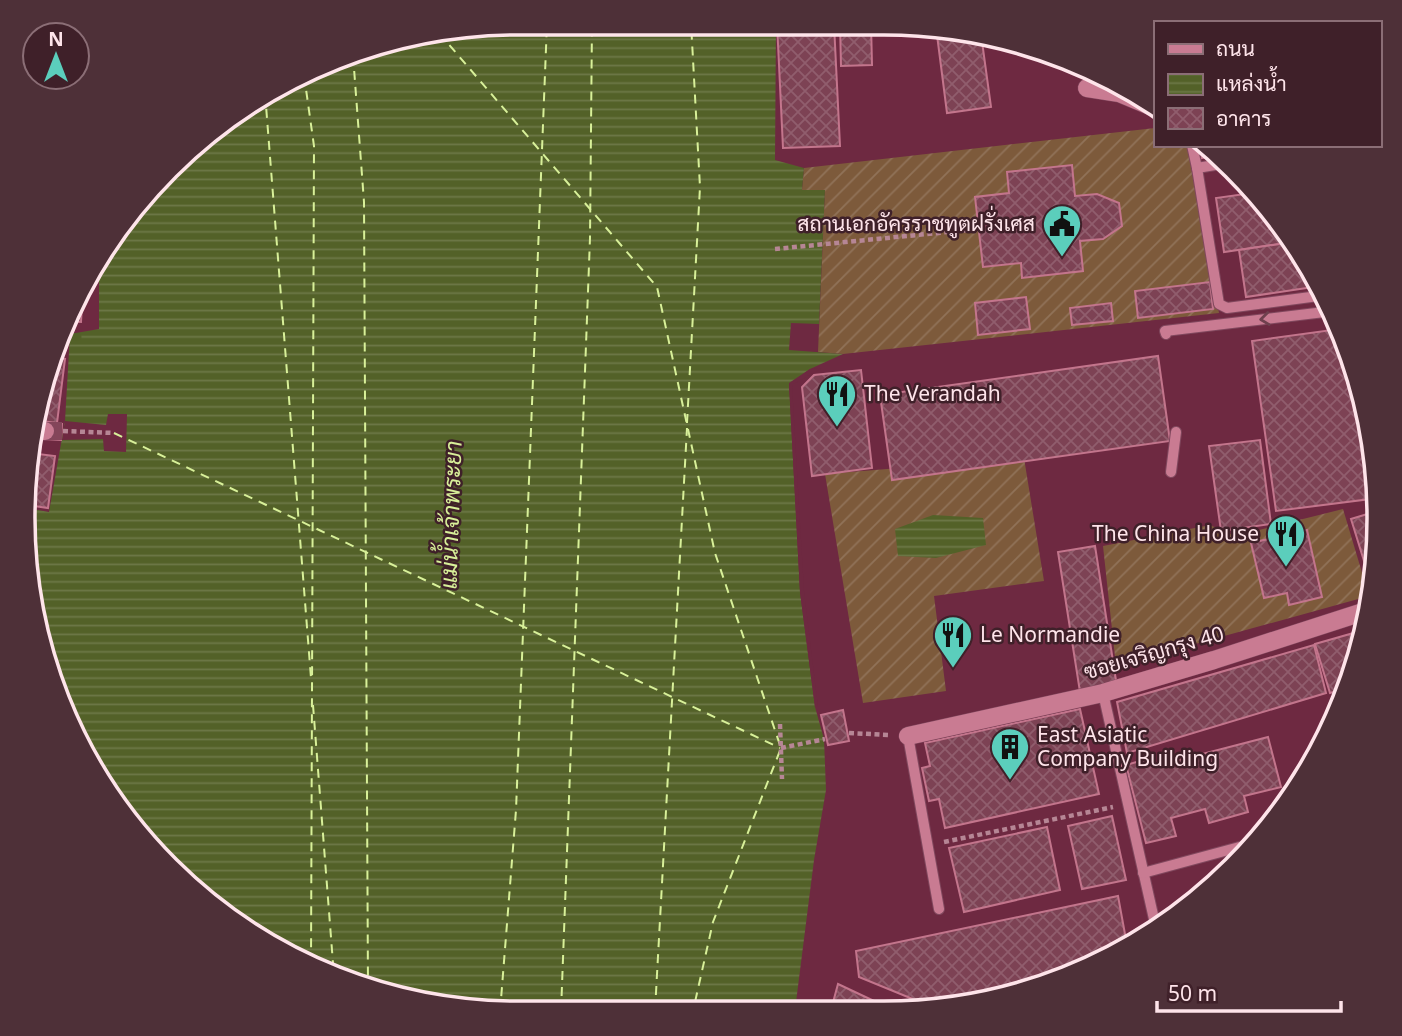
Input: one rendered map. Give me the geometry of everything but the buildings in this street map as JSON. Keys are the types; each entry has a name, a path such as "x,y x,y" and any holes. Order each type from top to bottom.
{"street":[{"path":"1087,88 1110,92"},
{"name":"ซอยเจริญกรุง 40","path":"908,736 1103,693 1357,614"}],"lane":[{"path":"1192,147 1219,304 1227,308 1313,297"},
{"path":"1197,168 1214,165"},
{"path":"1166,334 1165,331 1321,312"},
{"path":"1171,472 1176,432"},
{"path":"1103,693 1154,919"},
{"path":"908,736 939,909"},
{"path":"1143,873 1237,848"}],"path":[{"path":"775,249 978,229"},
{"path":"46,431 114,433"},
{"path":"780,724 782,779"},
{"path":"849,733 908,736"},
{"path":"781,748 825,739"},
{"path":"928,846 1128,803"}],"shaded area":[{"name":"สถานเอกอัครราชทูตฝรั่งเศส","path":"1154,128 1154,147 1187,147 1219,313 843,354 818,352 825,190 802,190 804,168"},
{"path":"1024,458 1044,581 934,596 946,691 863,703 825,474"},
{"path":"1343,509 1363,577 1360,598 1116,666 1103,546 1210,525 1235,536"}],"water":[{"name":"แม่น้ำเจ้าพระยา","path":"776,35 775,160 804,168 802,190 825,190 819,324 791,323 789,350 843,354 810,369 789,384 800,592 815,707 824,739 826,790 796,1001 486,1000 393,985 333,964 276,936 224,901 176,860 116,786 85,732 51,643 39,581 35,510 49,512 65,421 70,339 72,334 99,329 99,278 135,224 176,176 250,116 333,72 393,51 486,36"},
{"path":"933,515 983,518 986,545 936,558 898,556 895,529"}],"pier":[{"path":"822,368 792,385 804,591 818,707 815,707 800,592 789,383 810,369"},
{"path":"108,414 127,414 126,452 104,451 103,439 62,440 65,421 106,425"}],"waterway":[{"path":"71,337 78,337"}],"ferry route":[{"path":"501,1000 516,810 547,35"},
{"path":"561,1001 590,238 592,35"},
{"path":"687,423 700,187 692,35"},
{"path":"445,41 657,287 715,553 781,748 713,922 695,1001"},
{"path":"354,64 364,202 368,977"},
{"path":"305,84 314,146 311,954"},
{"path":"266,106 311,678"},
{"path":"656,1001 687,428"},
{"path":"114,433 780,748"},
{"path":"313,705 333,964"}],"tunnel":[{"path":"45,431 62,431"}],"place":[{"name":"สถานเอกอัครราชทูตฝรั่งเศส","path":"1062,258"},
{"name":"The Verandah","path":"837,428"},
{"name":"The China House","path":"1286,568"},
{"name":"Le Normandie","path":"953,669"},
{"name":"East Asiatic Company Building","path":"1010,781"}]}
